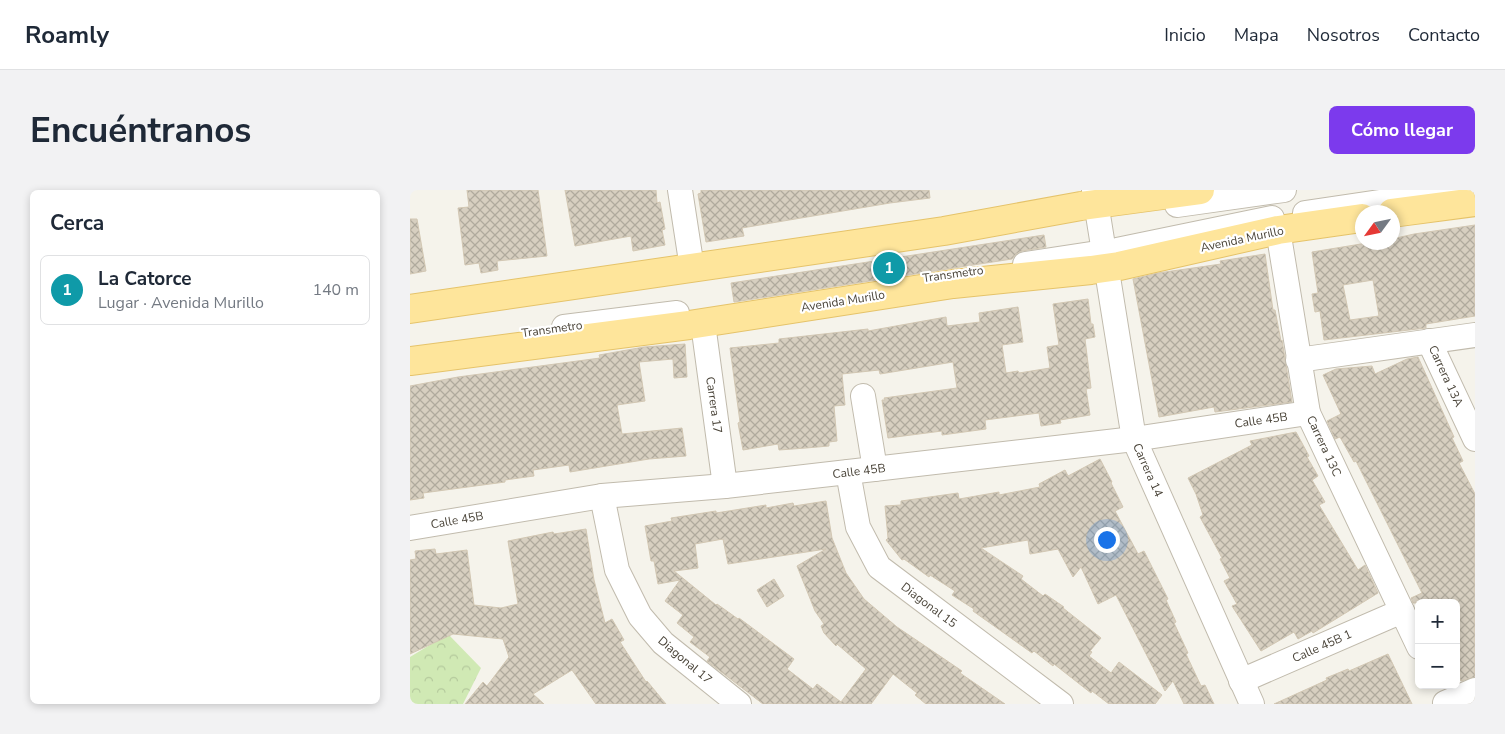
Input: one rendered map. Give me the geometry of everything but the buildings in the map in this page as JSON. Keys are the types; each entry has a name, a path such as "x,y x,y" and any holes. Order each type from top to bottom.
{"main road":[{"path":"410,310 944,231 1096,203 1200,190"},
{"path":"1400,212 1475,202"},
{"name":"Avenida Murillo","path":"410,361 702,324 1355,219"}],"street":[{"path":"680,190 692,268"},
{"path":"410,321 860,254 1096,203 1284,190"},
{"name":"Transmetro","path":"410,348 1105,260 1276,217 1464,190"},
{"name":"Carrera 14","path":"1096,203 1134,439 1252,704"},
{"name":"Carrera 13C","path":"1278,230 1308,413 1418,644"},
{"name":"Carrera 17","path":"702,324 725,486"},
{"path":"1298,360 1475,335"},
{"name":"Carrera 13A","path":"1429,341 1475,439"},
{"path":"863,396 875,469"},
{"name":"Calle 45B","path":"410,528 602,496 725,486 1134,439 1308,413"},
{"name":"Diagonal 15","path":"848,472 858,527 879,568 1061,704"},
{"name":"Diagonal 17","path":"602,496 617,570 640,616 663,644 739,704"},
{"name":"Calle 45B 1","path":"1241,681 1402,611"},
{"path":"1443,697 1475,690"}],"green space":[{"path":"448,634 481,668 463,704 410,704 410,657"}],"place":[{"name":"La Catorce","path":"889,268"}]}
